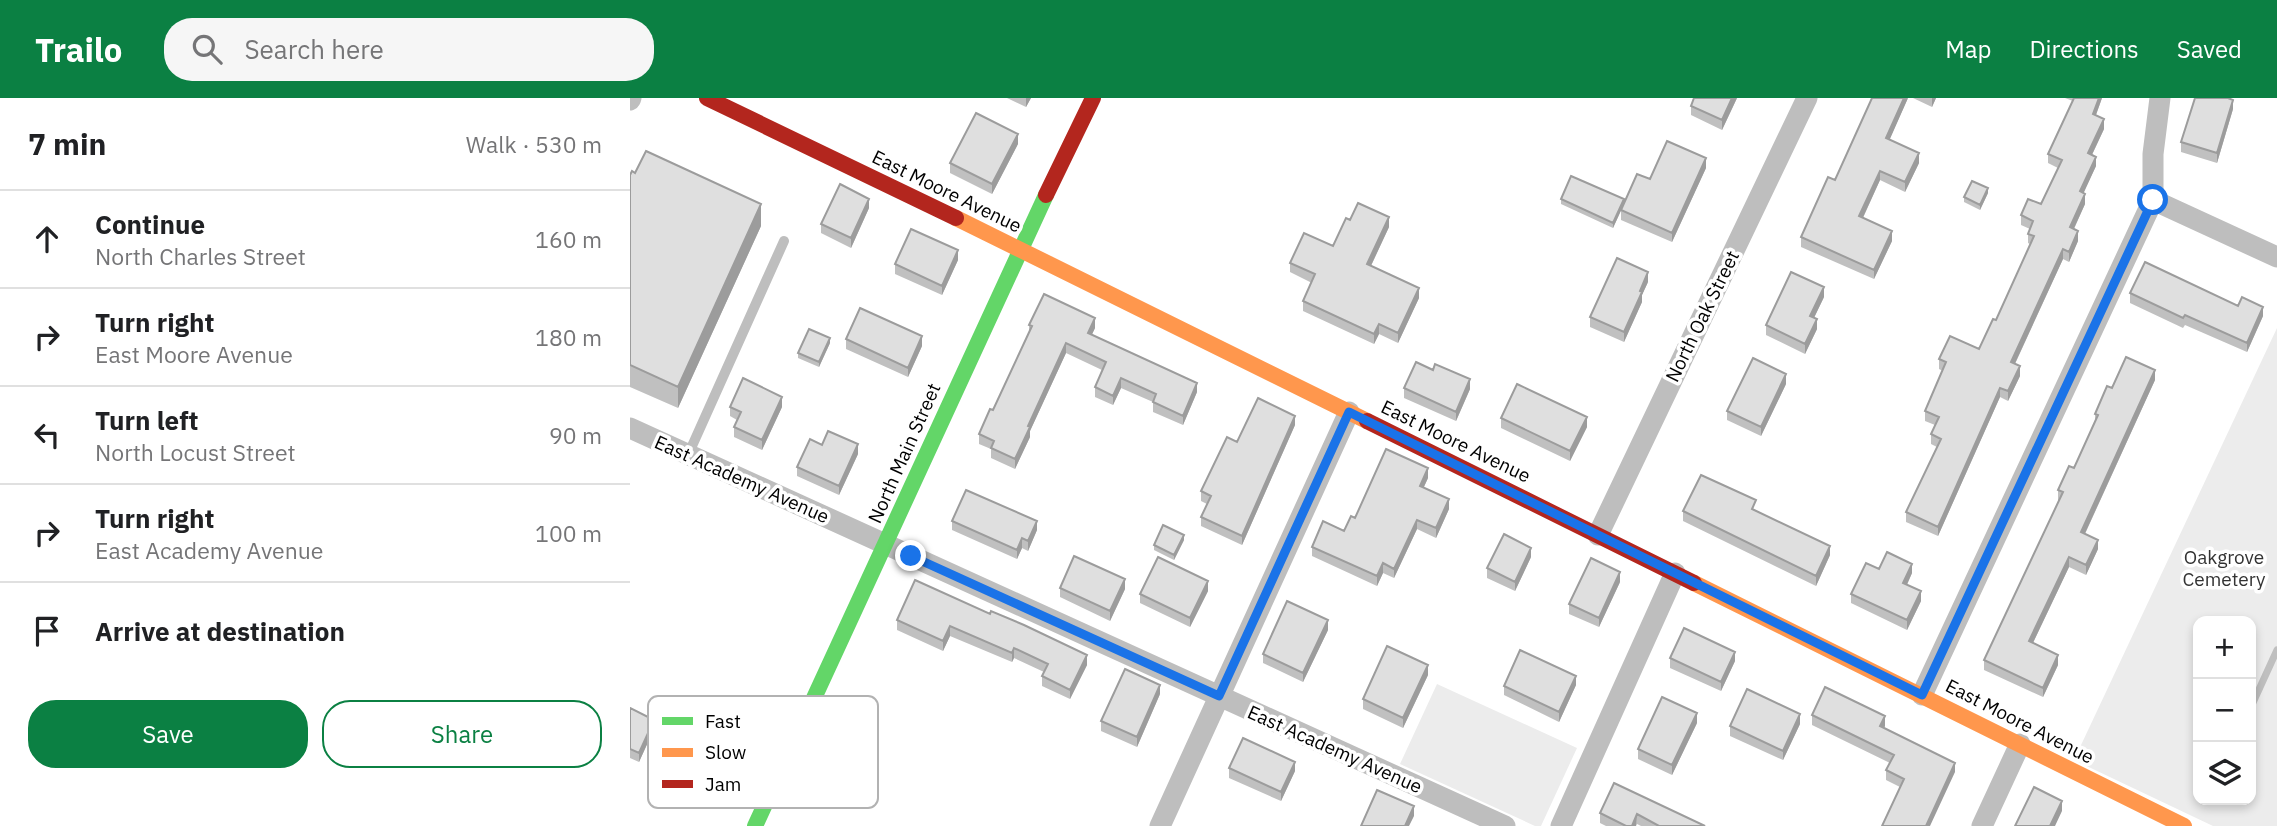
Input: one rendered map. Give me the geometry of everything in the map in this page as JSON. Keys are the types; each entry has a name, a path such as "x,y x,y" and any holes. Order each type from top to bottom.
{"street":[{"name":"East Moore Avenue","path":"707,98 1349,412 2184,826"},
{"name":"North Main Street","path":"815,696 1018,249 1093,98"},
{"name":"North Oak Street","path":"1598,535 1807,98"},
{"path":"1922,695 2153,200 2153,153 2160,98"},
{"path":"2153,200 2277,257"},
{"path":"1160,826 1349,412"},
{"name":"East Academy Avenue","path":"630,428 1504,826"},
{"path":"1561,826 1675,573"},
{"path":"1982,826 2020,744"},
{"name":"North Main Street","path":"755,826 763,808"}],"lane":[{"path":"688,455 784,241"}],"green space":[{"name":"Oakgrove Cemetery","path":"2277,328 2277,826 2213,826 2074,760"},
{"path":"1437,684 1577,748 1541,826 1535,826 1400,764"}],"building":[{"path":"1694,98 1732,98 1722,120 1691,106"},
{"path":"1872,98 1904,98 1886,138 1919,153 1905,182 1880,171 1859,216 1892,231 1874,270 1801,237 1828,177 1835,180"},
{"path":"2074,98 2099,98 2093,114 2104,119 2088,153 2096,157 2080,191 2085,194 2070,227 2078,231 2069,252 2063,249 2011,362 2020,366 2008,391 2000,388 1938,527 1906,512 1941,439 1931,434 1939,417 1925,411 1946,362 1939,359 1950,336 1979,349 1993,319 1996,320 2034,236 2028,234 2033,221 2021,215 2028,199 2041,204 2062,160 2048,154"},
{"path":"2195,98 2233,100 2217,153 2181,142"},
{"path":"976,113 1018,134 992,184 950,163"},
{"path":"1667,141 1706,158 1672,233 1621,210 1637,174 1650,179"},
{"path":"646,151 761,204 678,387 630,365 630,175 632,171 635,173"},
{"path":"1571,176 1624,199 1613,223 1561,199"},
{"path":"1972,181 1988,188 1980,205 1964,197"},
{"path":"840,184 869,199 851,238 821,224"},
{"path":"1358,203 1389,217 1367,264 1419,288 1398,333 1379,324 1374,334 1303,301 1315,274 1290,263 1304,233 1333,246 1346,218 1350,220"},
{"path":"911,229 958,250 942,286 895,264"},
{"path":"1617,258 1648,272 1624,332 1590,317"},
{"path":"2145,262 2238,306 2242,297 2263,307 2247,343 2185,315 2183,318 2130,293"},
{"path":"1791,272 1824,287 1810,316 1817,319 1805,344 1766,325"},
{"path":"1044,294 1095,318 1088,333 1197,383 1183,416 1153,402 1156,394 1121,378 1113,396 1095,387 1106,362 1066,343 1015,459 991,448 994,441 979,434 1032,326 1029,325"},
{"path":"860,308 922,336 908,368 846,339"},
{"path":"809,329 830,338 819,362 798,353"},
{"path":"2126,357 2155,370 2081,532 2098,540 2086,565 2069,557 2029,641 2058,655 2043,688 1984,660 2063,492 2058,490 2069,466 2074,468 2098,415 2095,414 2107,386 2112,388"},
{"path":"1753,358 1786,374 1761,427 1727,411"},
{"path":"1416,362 1433,370 1435,364 1470,379 1456,412 1404,388"},
{"path":"743,378 782,397 762,440 734,427 741,412 730,407"},
{"path":"1517,384 1587,417 1570,451 1501,418"},
{"path":"1258,398 1295,416 1242,536 1201,517 1211,496 1201,491 1227,437 1237,442"},
{"path":"828,431 858,444 839,486 797,467 810,439 822,445"},
{"path":"1386,449 1428,468 1420,486 1449,499 1436,528 1417,520 1394,569 1383,563 1377,576 1312,547 1323,521 1344,531 1351,516 1355,518"},
{"path":"1701,475 1756,500 1752,509 1830,546 1816,576 1683,511"},
{"path":"966,490 1037,521 1028,541 1022,538 1017,550 952,521"},
{"path":"1163,525 1184,535 1174,555 1154,545"},
{"path":"1504,534 1531,548 1515,582 1487,568"},
{"path":"1887,552 1912,564 1903,583 1921,591 1907,620 1851,594 1866,563 1879,569"},
{"path":"1074,556 1125,579 1110,611 1060,588"},
{"path":"1158,557 1208,581 1190,618 1140,594"},
{"path":"1591,558 1620,572 1599,618 1569,604"},
{"path":"915,580 990,614 991,611 1024,625 1087,655 1070,690 1042,676 1048,664 1014,648 1012,653 950,626 943,641 897,620"},
{"path":"1287,601 1328,620 1303,673 1263,654"},
{"path":"1684,628 1735,652 1721,682 1670,658"},
{"path":"1387,646 1428,665 1403,718 1363,699"},
{"path":"1520,650 1576,676 1559,712 1504,686"},
{"path":"1125,669 1160,685 1137,737 1101,721"},
{"path":"1825,687 1885,716 1880,726 1955,763 1926,826 1882,826 1904,779 1886,770 1894,755 1812,715"},
{"path":"1747,689 1800,714 1783,751 1730,726"},
{"path":"1662,697 1697,713 1672,765 1638,749"},
{"path":"630,708 648,717 648,733 639,753 630,749"},
{"path":"1243,738 1295,762 1281,792 1229,768"},
{"path":"1614,783 1705,826 1659,826 1637,814 1632,826 1626,826 1600,813"},
{"path":"2034,787 2062,801 2050,826 2015,826"},
{"path":"1377,790 1414,806 1405,826 1361,826"}],"waterway":[{"path":"2256,696 2277,650"}],"traffic: fast":[{"path":"815,696 1046,195"},
{"path":"755,826 763,808"}],"traffic: slow":[{"path":"956,218 1367,421"},
{"path":"1694,583 2184,826"}],"traffic: jam":[{"path":"707,98 956,218"},
{"path":"1046,195 1093,98"},
{"path":"1367,421 1694,583"}],"route":[{"path":"911,556 1219,696 1349,412 1922,695 2153,200"}]}
